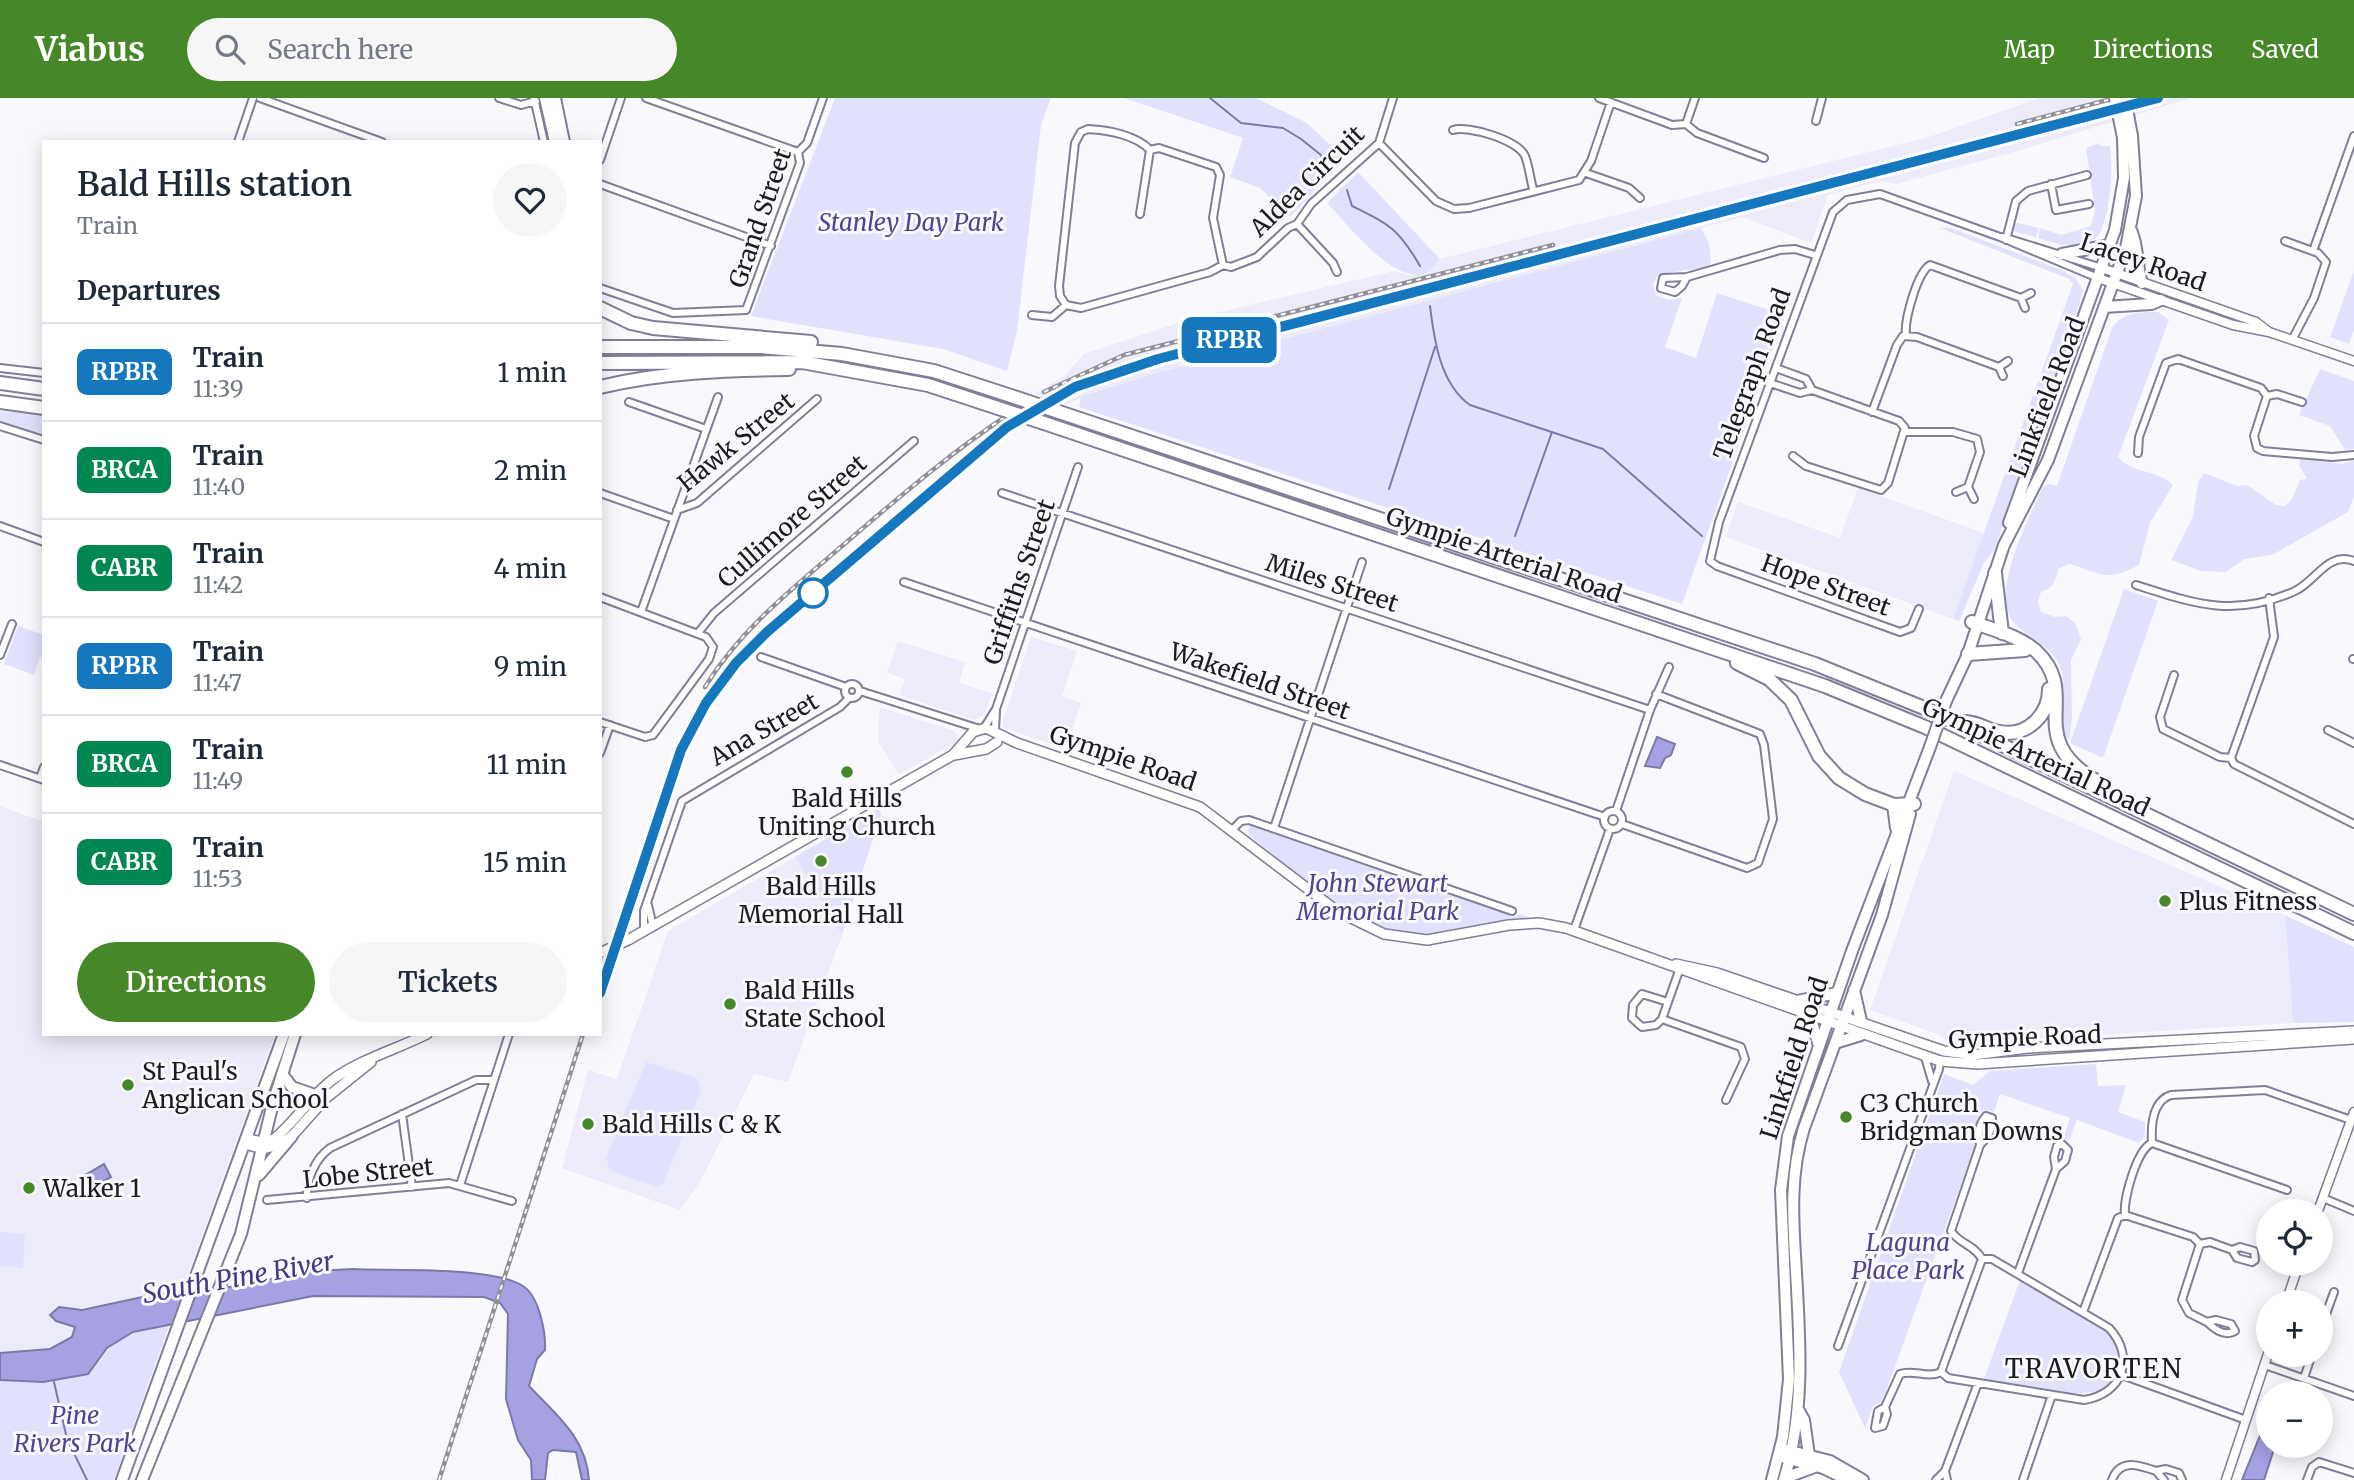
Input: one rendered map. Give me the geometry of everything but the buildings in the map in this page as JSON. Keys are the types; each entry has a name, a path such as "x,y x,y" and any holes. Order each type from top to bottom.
{"highway":[{"path":"602,309 631,323 653,328 813,342 891,358 899,363"},
{"name":"Gympie Arterial Road","path":"602,347 760,346 899,363 1012,396 1815,664 1897,695 2354,914"},
{"name":"Gympie Arterial Road","path":"602,363 760,360 841,368 928,385 1825,686 1925,727 2354,933"},
{"path":"602,387 639,379 740,370 835,371 841,368"},
{"path":"0,383 42,390"},
{"path":"0,402 42,408"},
{"path":"1995,573 2002,633"},
{"path":"1974,626 2002,633 2029,646 2050,669 2056,688 2055,732 2069,761 2085,775 2127,797 2138,810"},
{"path":"1955,722 1972,721 1994,731 2012,732 2026,728 2039,718 2048,702 2049,685 2040,664 2025,650 1974,626"},
{"path":"1721,650 1732,661 1757,672 1781,688 1798,709 1819,755 1839,779 1865,794 1905,805 1897,828"},
{"path":"1968,654 2025,650"}],"main road":[{"path":"555,98 564,140"},
{"name":"Linkfield Road","path":"1772,1480 1785,1454 1799,1411 1801,1351 1793,1179 1801,1137 1882,915 1905,805 1930,747 2110,245 2123,190 2128,137 2115,98"},
{"name":"Linkfield Road","path":"1946,701 1968,654 1974,626 2007,540 2044,469 2131,230 2136,188 2125,98"},
{"path":"538,99 554,140"},
{"path":"2131,230 2138,245 2138,271 2142,283"},
{"path":"2062,254 2110,245"},
{"path":"2104,307 2151,304 2161,300"},
{"path":"602,952 649,929 953,755 982,728"},
{"name":"Gympie Road","path":"982,728 1017,743 1193,803 1337,911 1384,934 1427,940 1520,924 1544,924 1574,930 1810,1016 1845,1015 1937,1049 1974,1055 2027,1048 2354,1031"},
{"path":"970,742 986,749 997,735"},
{"name":"Linkfield Road","path":"1785,1479 1790,1363 1781,1212 1783,1164 1791,1123 1897,828"},
{"name":"Gympie Road","path":"1675,965 1703,968 1797,1001 1829,1017 1841,1027 1940,1061 1977,1064 2354,1039"},
{"path":"1854,990 1861,1021"},
{"path":"1797,1001 1805,997 1837,993"},
{"path":"1810,1016 1819,1046"},
{"path":"1835,1043 1861,1035"},
{"path":"122,1480 198,1278 283,1036"},
{"path":"142,1480 237,1245 282,1074 295,1036"},
{"path":"263,1145 277,1137 315,1095 349,1069 423,1036"},
{"path":"257,1177 326,1098 373,1060"},
{"path":"282,1074 292,1087 315,1095"},
{"path":"246,1141 275,1147 292,1136"},
{"path":"1799,1411 1804,1420 1810,1455"},
{"path":"1785,1454 1810,1455 1841,1466 1863,1480"},
{"path":"1785,1454 1848,1480"},
{"path":"1785,1479 1817,1466"}],"street":[{"path":"239,140 253,98"},
{"path":"260,98 376,140"},
{"path":"499,98 521,105 538,99 544,140"},
{"path":"602,154 621,98"},
{"path":"646,98 798,152"},
{"name":"Grand Street","path":"602,289 673,313 746,310 800,163 798,152 807,143 822,98"},
{"name":"Aldea Circuit","path":"1223,265 1213,218 1220,175 1216,167 1159,148 1150,150 1141,142 1105,130 1088,129 1081,132 1076,143 1059,286 1060,296 1066,305 1081,308 1210,272 1223,265 1231,267 1257,257 1297,224 1311,204 1379,143 1393,98"},
{"path":"1599,98 1672,125 1686,124 1697,133 1764,158"},
{"path":"1686,124 1695,98"},
{"path":"1816,121 1823,98"},
{"path":"1379,143 1444,207 1469,208 1525,194 1533,189 1572,184 1586,173 1611,102"},
{"path":"1453,130 1463,127 1515,144 1524,154 1533,189"},
{"path":"2313,251 2354,135"},
{"path":"1140,214 1150,150"},
{"path":"1586,173 1629,188 1640,198"},
{"path":"2004,238 2016,201 2031,189 2087,175"},
{"path":"2051,184 2056,211 2089,204"},
{"path":"602,185 771,246"},
{"name":"Lacey Road","path":"1839,204 1876,193 2100,273 2161,300 2253,332 2269,332"},
{"name":"Telegraph Road","path":"1710,561 1719,522 1815,255 1839,204"},
{"path":"1297,224 1334,263 1337,272"},
{"name":"Lacey Road","path":"2004,238 2062,254 2100,273"},
{"path":"2285,241 2323,256 2326,265 2311,305 2292,340"},
{"path":"1687,277 1780,250 1795,249 1815,255"},
{"path":"1906,335 1906,320 1923,272 1930,265 2021,298 2031,293"},
{"name":"Lacey Road","path":"2115,279 2142,283 2256,322 2269,332 2354,361"},
{"path":"2021,298 2025,308"},
{"name":"Aldea Circuit","path":"1032,315 1052,317 1066,305"},
{"path":"1906,335 1999,367 2003,376"},
{"path":"1872,412 1898,341 1906,335"},
{"path":"2137,453 2139,437 2166,363 2171,360 2178,359 2261,388 2267,396"},
{"path":"1999,367 2008,362"},
{"path":"0,368 42,373"},
{"path":"1776,368 1807,379 1812,390"},
{"path":"1770,383 1800,393 1812,390 1901,422 1905,432 1888,483 1881,490 1806,466 1793,456"},
{"path":"2267,396 2277,394 2301,402"},
{"path":"2267,396 2254,436 2258,448 2263,451 2332,457 2354,455"},
{"path":"641,612 718,397"},
{"name":"Hawk Street","path":"677,510 697,503 817,399"},
{"path":"629,402 706,429"},
{"path":"0,426 42,439"},
{"path":"1905,432 1953,432 1977,439 1980,452 1968,487 1974,499"},
{"name":"Cullimore Street","path":"698,633 714,613 914,441"},
{"name":"Griffiths Street","path":"982,728 996,709 1078,467"},
{"path":"1956,492 1968,487"},
{"name":"Miles Street","path":"1003,493 1650,710"},
{"path":"602,494 674,519"},
{"path":"0,526 42,541"},
{"path":"2136,585 2213,607 2230,608 2301,587 2334,560 2343,558 2354,561"},
{"name":"Hope Street","path":"1710,561 1717,566 1900,632 1911,628 1919,609"},
{"path":"1275,828 1362,562"},
{"name":"Wakefield Street","path":"904,582 1605,817"},
{"path":"602,598 698,633 712,643 709,659 653,735 645,737 602,723"},
{"path":"2269,598 2274,637 2231,758 2234,764 2354,824"},
{"path":"0,655 12,624"},
{"path":"761,657 846,687 854,684 860,691 958,723 982,728"},
{"path":"1616,811 1650,710 1669,667"},
{"path":"2174,675 2160,717 2163,729 2220,757 2231,758"},
{"path":"846,687 849,698"},
{"name":"Ana Street","path":"649,929 648,903 677,811 686,797 840,707 849,698 857,697 860,691"},
{"path":"1622,824 1747,868 1758,863 1772,825 1764,745 1760,734 1656,694"},
{"name":"Griffiths Street","path":"996,709 997,735"},
{"path":"958,723 970,742"},
{"path":"602,747 610,725"},
{"path":"2328,730 2354,743"},
{"path":"0,765 42,779"},
{"path":"1616,811 1621,815 1622,824"},
{"path":"1610,829 1604,823 1605,817 1616,811"},
{"path":"1232,830 1244,820 1275,828 1512,911"},
{"path":"1610,829 1618,828 1622,824"},
{"path":"1574,930 1610,829"},
{"path":"1668,1002 1642,994 1633,1005 1632,1018 1642,1027 1656,1025 1662,1019 1668,1002 1675,965"},
{"path":"1662,1019 1739,1044 1745,1059 1726,1100"},
{"path":"460,1185 508,1036"},
{"path":"1838,1346 1940,1061 1937,1049"},
{"path":"1925,1057 1932,1083"},
{"path":"307,1198 312,1171 326,1151 476,1080 494,1080"},
{"path":"2152,1143 2151,1126 2156,1110 2161,1099 2171,1095 2265,1090 2353,1116 2323,1198 2354,1211"},
{"path":"402,1115 412,1187"},
{"path":"2152,1143 2287,1190"},
{"path":"2125,1215 2123,1203 2142,1150 2152,1143"},
{"path":"1885,1407 1899,1374 1905,1372 1933,1376 1941,1372 1982,1259 1978,1250 1954,1237 1951,1231 1980,1145"},
{"path":"2018,1273 2056,1169"},
{"name":"Lobe Street","path":"267,1200 460,1185 512,1201"},
{"path":"2083,1312 2118,1218 2125,1215 2193,1237 2200,1244"},
{"path":"2200,1244 2210,1242 2232,1250"},
{"path":"2200,1244 2182,1291 2182,1300 2189,1313 2207,1321"},
{"path":"1941,1372 1948,1378 2084,1400 2095,1399 2113,1388 2122,1375 2124,1355 2118,1338 2083,1312 2018,1273 1992,1258 1982,1259"},
{"path":"2226,1480 2264,1367"},
{"path":"2271,1367 2354,1396"},
{"path":"2304,1378 2308,1367"},
{"path":"2122,1375 2246,1420"},
{"path":"1936,1480 1945,1471 1978,1383"},
{"path":"2022,1480 2052,1395"},
{"path":"2307,1480 2312,1467 2319,1462 2352,1472 2354,1461"},
{"path":"2112,1480 2121,1467 2128,1464 2156,1472 2164,1480"},
{"path":"2156,1472 2166,1469 2179,1473 2182,1480"},
{"path":"1945,1471 1947,1480"}],"shaded area":[{"path":"2039,98 2191,98 2014,152 1896,184 1880,181 1828,195 1811,243 1742,217 1153,374 1089,394 1065,405 1034,394 1064,376 1084,354 1190,319 1394,271 1412,276 1429,271 1440,259 1929,137"},
{"path":"1858,488 1984,533 1953,619 1726,537 1738,502 1840,538"},
{"path":"1031,637 1077,651 1062,696 1081,703 1066,749 1004,728 1002,724"},
{"path":"898,641 965,662 959,683 992,693 984,715 974,720 900,695 905,679 887,673"},
{"path":"880,707 954,731 960,740 899,775 878,741"},
{"path":"1657,737 1675,744 1671,755 1665,758 1660,768 1645,766"},
{"path":"1954,771 2285,915 2293,1023 1961,1043 1947,1042 1940,1035 1870,1010"},
{"name":"St Paul's Anglican School","path":"0,806 42,821 42,1036 274,1036 182,1291 74,1309 56,1321 75,1327 72,1337 67,1341 50,1349 0,1353"},
{"name":"Bald Hills State School","path":"795,857 842,935 788,1082 754,1074 701,1180 680,1210 562,1168 588,1070 617,1079 668,931"},
{"path":"104,1164 111,1177 87,1190 80,1178"},
{"name":"South Pine River","path":"353,1269 466,1272 508,1280 529,1291 543,1325 545,1350 537,1359 529,1386 576,1439 587,1465 589,1480 582,1480 576,1452 553,1450 548,1453 545,1480 532,1480 531,1460 518,1440 506,1399 508,1314 500,1303 484,1297 313,1296 133,1332 107,1348 88,1374 43,1382 0,1380 0,1353 50,1349 72,1337 75,1327 56,1321 50,1315 59,1307 82,1310 152,1295 229,1287 313,1271"},
{"path":"2256,1445 2256,1458 2271,1458 2264,1480 2242,1480"}],"green space":[{"name":"Stanley Day Park","path":"835,98 1051,98 1041,125 1017,331 1007,371 943,349 751,316"},
{"path":"1124,98 1256,98 1307,123 1345,159 1290,217 1260,188 1230,177 1243,138"},
{"path":"2099,143 2100,146 2110,146 2111,168 2109,203 2099,235 2078,245 2038,238 2040,228 2061,235 2091,226 2095,211 2086,148"},
{"path":"1358,172 1440,259 1430,270 1417,275 1403,272 1388,264 1360,239 1327,203"},
{"path":"2014,222 2039,228 2036,237 2012,231"},
{"path":"1701,228 1709,243 1711,264 1704,268 1658,274 1653,285 1656,295 1668,300 1682,298 1665,347 1696,358 1717,293 1785,315 1682,604 1079,407 1081,397 1153,374"},
{"path":"1940,228 1951,228 2059,269 2076,278 2083,291 2061,365 1994,550 1984,563 1959,621 1953,619 2073,284 2069,279"},
{"path":"2354,271 2354,330 2349,344 2330,337"},
{"path":"2158,312 2169,320 2118,457 2131,466 2173,485 2150,523 2139,565 2118,574 2103,575 2069,564 2058,569 2053,584 2041,592 2038,601 2041,612 2055,617 2066,616 2075,623 2081,639 2071,660 2072,718 2069,740 2063,726 2063,680 2059,664 2050,651 2018,627 2009,615 2006,598 2008,579 2020,538 2043,487 2049,484 2057,486 2112,328 2127,316"},
{"path":"2320,369 2354,381 2354,449 2345,450 2330,426 2299,415"},
{"path":"0,411 42,414 42,434 0,424"},
{"path":"2301,459 2342,464 2354,460 2354,497 2348,512 2272,555 2244,559 2226,572 2201,571 2171,560 2193,517 2198,482 2204,473 2237,486 2247,485 2276,505 2285,506 2292,499 2300,480 2307,479 2299,465"},
{"path":"2124,589 2158,601 2103,758 2070,743"},
{"path":"18,626 42,634 42,658 34,675 4,664"},
{"path":"879,808 881,814 842,935 795,857"},
{"name":"John Stewart Memorial Park","path":"1251,825 1505,911 1511,918 1520,914 1529,917 1429,936 1404,934 1379,927 1314,888 1255,840 1247,831"},
{"path":"2285,915 2354,947 2354,1022 2293,1023"},
{"path":"646,1062 697,1078 701,1091 663,1183 658,1187 610,1171 606,1158"},
{"name":"Laguna Place Park","path":"2096,1064 2098,1086 2126,1085 2118,1112 2145,1122 2145,1136 2139,1143 2077,1120 2069,1141 2063,1139 2070,1118 2000,1094 1994,1112 1988,1110 1979,1114 1972,1135 1975,1146 1882,1402 1873,1406 1865,1428 1839,1372 1944,1074 1973,1085 1990,1071"},
{"path":"0,1232 25,1234 23,1268 0,1266"},
{"path":"2020,1280 2108,1332 2120,1355 2119,1372 2111,1384 2097,1391 2079,1393 2037,1390 1984,1379"},
{"name":"Pine Rivers Park","path":"161,1324 169,1326 114,1480 0,1480 0,1380 27,1381 99,1362 118,1342 134,1333"}],"waterway":[{"path":"1210,98 1241,123 1283,128 1301,139 1321,155 1328,174"},
{"path":"1347,190 1352,206 1376,218 1399,235 1420,266"},
{"path":"1430,306 1445,373 1460,396 1470,405 1603,449 1702,536"},
{"path":"1389,489 1435,347"},
{"path":"1515,536 1552,432"},
{"path":"54,1382 67,1439 87,1480"}],"railway":[{"path":"2017,124 2115,98"},
{"path":"602,987 681,750 706,703 736,663 767,632 1007,427 1075,387 1158,358 2158,98"},
{"path":"1044,392 1124,355 1553,245"},
{"path":"705,687 734,647 786,594 926,476 1014,411"},
{"path":"439,1480 582,1036"}],"train":[{"name":"RPBR","path":"602,987 671,775 696,719 719,683 759,640 949,476 1007,427 1052,398 1123,369 1158,359 2158,98"}],"place":[{"name":"Bald Hills Uniting Church","path":"847,772"},
{"name":"Bald Hills Memorial Hall","path":"821,861"},
{"name":"Plus Fitness","path":"2165,901"},
{"name":"Bald Hills State School","path":"730,1004"},
{"name":"St Paul's Anglican School","path":"128,1085"},
{"name":"C3 Church Bridgman Downs","path":"1846,1117"},
{"name":"Bald Hills C & K","path":"588,1124"},
{"name":"Walker 1","path":"29,1188"}],"district":[{"name":"TRAVORTEN","path":"2094,1368"}]}
